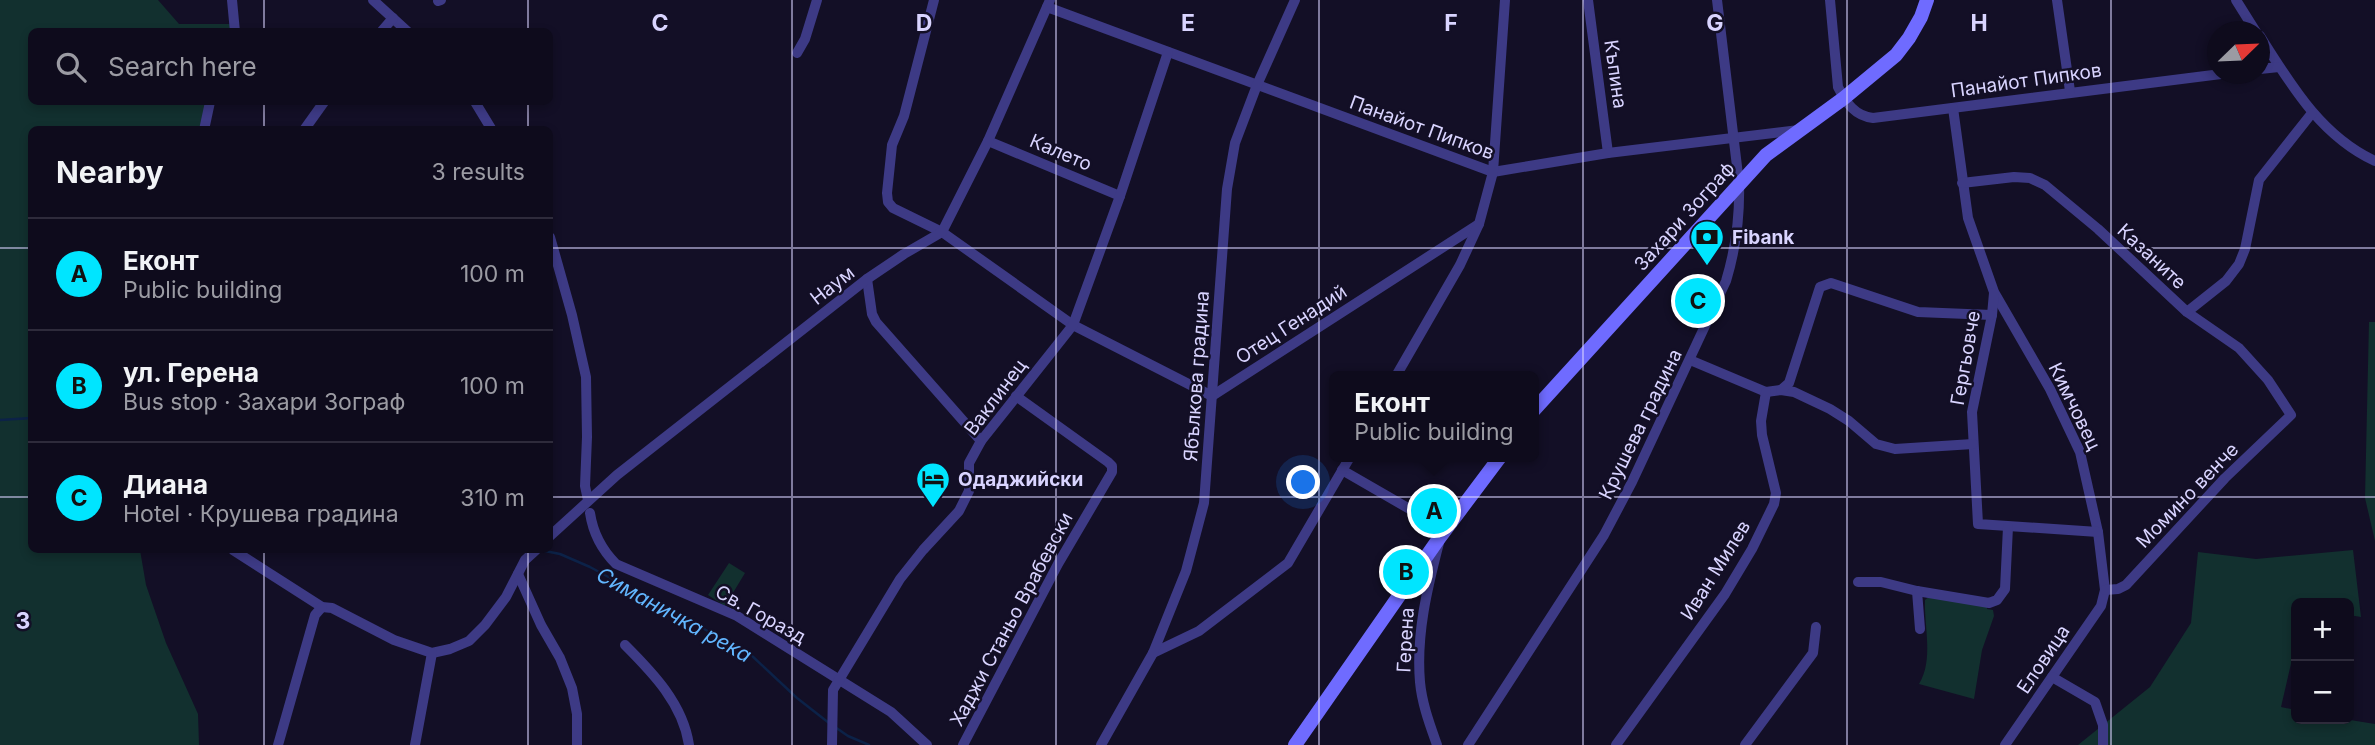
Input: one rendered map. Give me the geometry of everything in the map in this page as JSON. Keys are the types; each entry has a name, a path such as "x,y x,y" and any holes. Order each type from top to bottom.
{"street":[{"path":"232,0 234,28"},
{"path":"373,0 404,28"},
{"path":"797,53 817,0"},
{"path":"934,0 904,116 892,145 888,202 893,208 942,232 1073,325 1212,396"},
{"name":"Ябълкова градина","path":"1101,745 1153,653 1186,571 1204,503 1227,190 1236,143 1257,85 1295,0"},
{"path":"1399,371 1460,265 1479,224 1493,172 1505,0"},
{"name":"Къпина","path":"1588,0 1608,153"},
{"name":"Крушева градина","path":"1468,745 1604,535 1726,281 1735,252 1740,213 1739,183 1717,0"},
{"path":"1830,0 1838,87 1844,98"},
{"name":"Захари Зограф","path":"1539,405 1766,155 1844,98 1896,55 1909,38 1927,0"},
{"path":"2057,0 2070,91"},
{"path":"2236,0 2249,21"},
{"path":"942,232 988,141 1049,4"},
{"name":"Панайот Пипков","path":"1049,4 1168,52 1493,172 1608,153 1802,129"},
{"path":"384,28 393,18"},
{"name":"Ваклинец","path":"832,742 833,690 900,579 959,511 969,491 969,463 981,441 1073,325 1168,52"},
{"path":"2270,53 2312,113 2338,138 2375,161"},
{"path":"2270,68 2279,67"},
{"name":"Панайот Пипков","path":"1844,98 1863,117 1873,118 2207,76"},
{"path":"205,126 209,105"},
{"path":"307,126 322,105"},
{"path":"477,105 490,126"},
{"name":"Кимчовец","path":"1953,108 1968,218 1994,292 2050,389 2080,452 2098,533 2105,590"},
{"path":"2187,312 2225,281 2239,264 2245,249 2259,180 2312,113"},
{"name":"Калето","path":"988,141 1120,196"},
{"name":"Казаните","path":"1962,183 2014,177 2029,178 2045,185 2098,229 2187,312 2239,348 2268,380 2291,415"},
{"name":"Отец Генадий","path":"1212,396 1479,224"},
{"name":"Наум","path":"553,532 589,500 867,279 942,232"},
{"path":"553,256 586,377 585,486 589,500"},
{"path":"867,279 872,314 876,322 981,441"},
{"path":"1781,390 1789,383 1820,287 1831,283 1918,312 1992,315"},
{"name":"Гергьовче","path":"1994,292 1992,315 1972,412 1976,514 1978,524 2008,527"},
{"path":"1690,360 1766,393 1781,390 1794,392 1849,421 1876,444 1895,449 1973,444"},
{"name":"Иван Милев","path":"1616,745 1725,594 1752,549 1774,504 1776,493 1762,435 1761,421 1766,393"},
{"name":"Хаджи Станьо Врабевски","path":"963,745 1058,564 1112,472 1112,466 1108,462 1016,396"},
{"name":"Момино венче","path":"2105,590 2119,589 2126,584 2225,478 2291,415"},
{"path":"1153,653 1199,631 1288,564 1347,462"},
{"path":"1296,745 1443,533 1496,462"},
{"path":"1342,470 1443,533"},
{"name":"Св. Горазд","path":"590,513 605,552 616,564 737,616 891,712 927,745"},
{"path":"1858,582 1881,582 1989,603 1997,600 2005,589 2008,527 2098,533"},
{"name":"Герена","path":"1437,745 1420,681 1420,631 1425,599 1443,533"},
{"path":"238,553 322,607 332,608 394,640 432,653 468,641 485,625 506,597 525,560 533,553"},
{"path":"518,574 572,688 577,714 577,745"},
{"name":"Еловица","path":"2006,745 2101,606 2105,590"},
{"path":"1917,591 1920,629"},
{"path":"278,745 315,615 322,607"},
{"path":"1745,745 1813,653 1816,627"},
{"path":"625,645 655,674 678,709 687,730 688,745"},
{"path":"415,745 432,653"},
{"path":"2052,677 2095,702 2104,725 2103,745"}],"green space":[{"path":"0,0 158,0 179,24 235,24 235,28 28,28 28,105 209,105 205,126 28,126 28,553 141,553 146,585 166,643 198,714 199,745 0,745"},
{"path":"2369,322 2375,322 2375,541 2365,498"},
{"path":"2353,550 2361,617 2354,616 2354,598 2291,598 2291,664 2281,707 2291,709 2291,724 2354,724 2354,721 2375,724 2375,745 2078,745 2150,687 2191,623 2198,552 2256,559"},
{"path":"729,563 745,573 725,606 708,595"},
{"path":"1930,596 1993,610 1994,616 1982,650 1974,699 1919,684 1926,665 1925,600"}],"waterway":[{"name":"Симаничка река","path":"0,420 28,418"},
{"name":"Симаничка река","path":"553,553 590,567 750,654 797,698 829,723"},
{"name":"Симаничка река","path":"835,727 869,745"}],"place":[{"name":"Fibank","path":"1707,267"},
{"name":"Диана","path":"1698,301"},
{"name":"Одаджийски","path":"933,509"},
{"name":"Еконт","path":"1434,511"},
{"name":"ул. Герена","path":"1406,572"}]}
